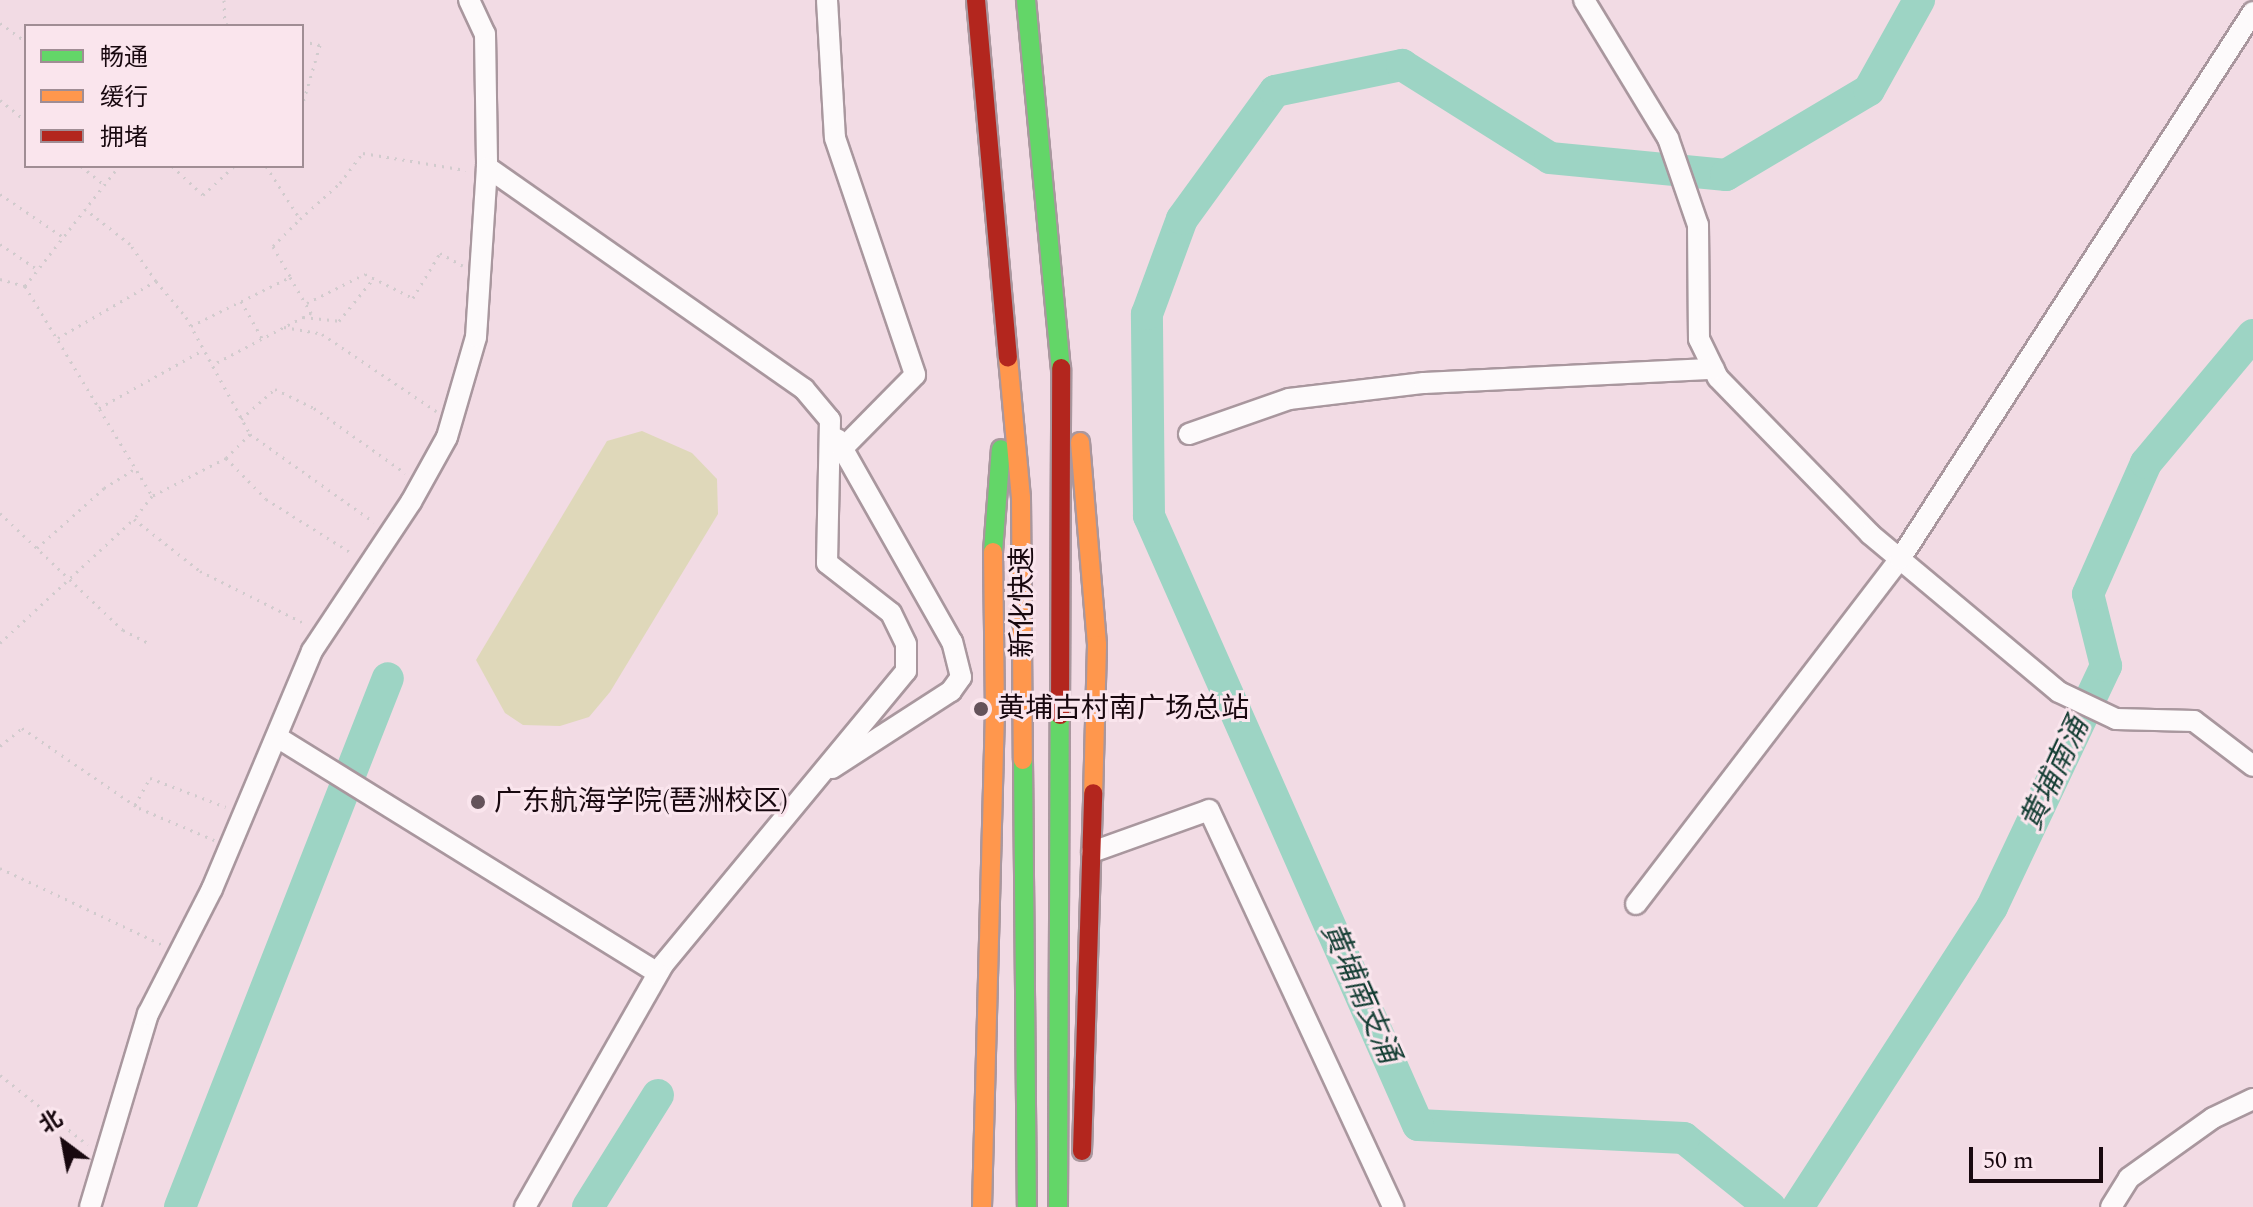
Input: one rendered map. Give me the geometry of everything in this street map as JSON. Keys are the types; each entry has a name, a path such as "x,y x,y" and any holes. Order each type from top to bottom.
{"highway":[{"name":"新化快速","path":"976,0 1023,547 1027,1207"},
{"name":"新化快速","path":"1026,0 1061,373 1058,1207"},
{"path":"1061,373 1086,471 1094,560 1092,852 1081,1177"},
{"path":"982,1207 995,713 993,548 1011,383"}],"street":[{"path":"90,1207 148,1014 230,847 323,633 421,485 452,422 476,337 487,170 485,34 469,0"},
{"path":"827,0 835,138 915,375 843,448"},
{"path":"1584,0 1668,138 1698,225 1699,339 1714,369 1900,559 2059,692 2116,719 2194,721 2253,766"},
{"path":"1636,904 1900,559 2253,12"},
{"path":"487,170 804,389 830,420 827,563 891,613 906,644 906,671 658,973 525,1207"},
{"path":"1189,434 1289,399 1424,383 1714,369"},
{"path":"816,779 951,691 961,677 952,642 830,429"},
{"path":"277,737 658,973"},
{"path":"1092,852 1209,810 1393,1207"},
{"path":"2111,1207 2129,1178 2213,1118 2253,1099"}],"path":[{"path":"224,0 226,24"},
{"path":"0,23 24,41"},
{"path":"304,41 320,45 304,99"},
{"path":"0,100 24,119"},
{"path":"212,365 311,313 273,246 340,183 363,153 487,170"},
{"path":"83,168 104,185"},
{"path":"25,286 117,168"},
{"path":"174,168 203,195 232,168"},
{"path":"267,168 300,219"},
{"path":"0,194 63,237"},
{"path":"85,209 130,244 191,326 250,434 390,533"},
{"path":"0,244 38,269"},
{"path":"306,304 365,274 413,298 440,253 480,275"},
{"path":"191,326 290,277"},
{"path":"303,317 339,321 374,278"},
{"path":"0,279 25,286 152,496"},
{"path":"57,339 156,281"},
{"path":"241,301 262,338"},
{"path":"284,327 322,334 452,422"},
{"path":"99,408 203,350"},
{"path":"241,419 275,389 314,408 421,485"},
{"path":"0,643 134,519 152,496 226,458 250,434"},
{"path":"226,458 266,499 369,564"},
{"path":"37,548 104,488 135,469"},
{"path":"0,513 123,630 151,644"},
{"path":"134,519 200,571 323,633"},
{"path":"0,746 22,728 135,805 230,847"},
{"path":"135,805 150,778 245,814"},
{"path":"0,868 179,953"},
{"path":"0,1075 105,1159"}],"shaded area":[{"path":"642,431 692,453 717,479 718,514 610,692 589,717 560,726 523,725 505,713 476,660 607,441"}],"waterway":[{"path":"1770,1207 1684,1138 1418,1125 1149,516 1147,314 1182,219 1275,91 1402,65 1550,158 1726,175 1869,90 1919,0"},
{"name":"黄埔南涌","path":"1798,1207 1992,907 2106,666 2088,594 2146,463 2253,335"},
{"path":"180,1207 388,678"},
{"name":"黄埔南支涌","path":"588,1207 658,1095"}],"traffic: fast":[{"path":"1026,0 1061,368"},
{"path":"993,552 1001,449"},
{"path":"1058,1207 1060,715"},
{"path":"1023,760 1027,1207"}],"traffic: slow":[{"path":"1008,358 1021,497 1023,760"},
{"path":"1080,442 1097,645 1093,793"},
{"path":"982,1207 995,713 993,552"}],"traffic: jam":[{"path":"976,0 1008,358"},
{"path":"1060,715 1061,368"},
{"path":"1082,1151 1093,793"}],"place":[{"name":"黄埔古村南广场总站","path":"981,709"},
{"name":"广东航海学院(琶洲校区)","path":"478,802"}]}
